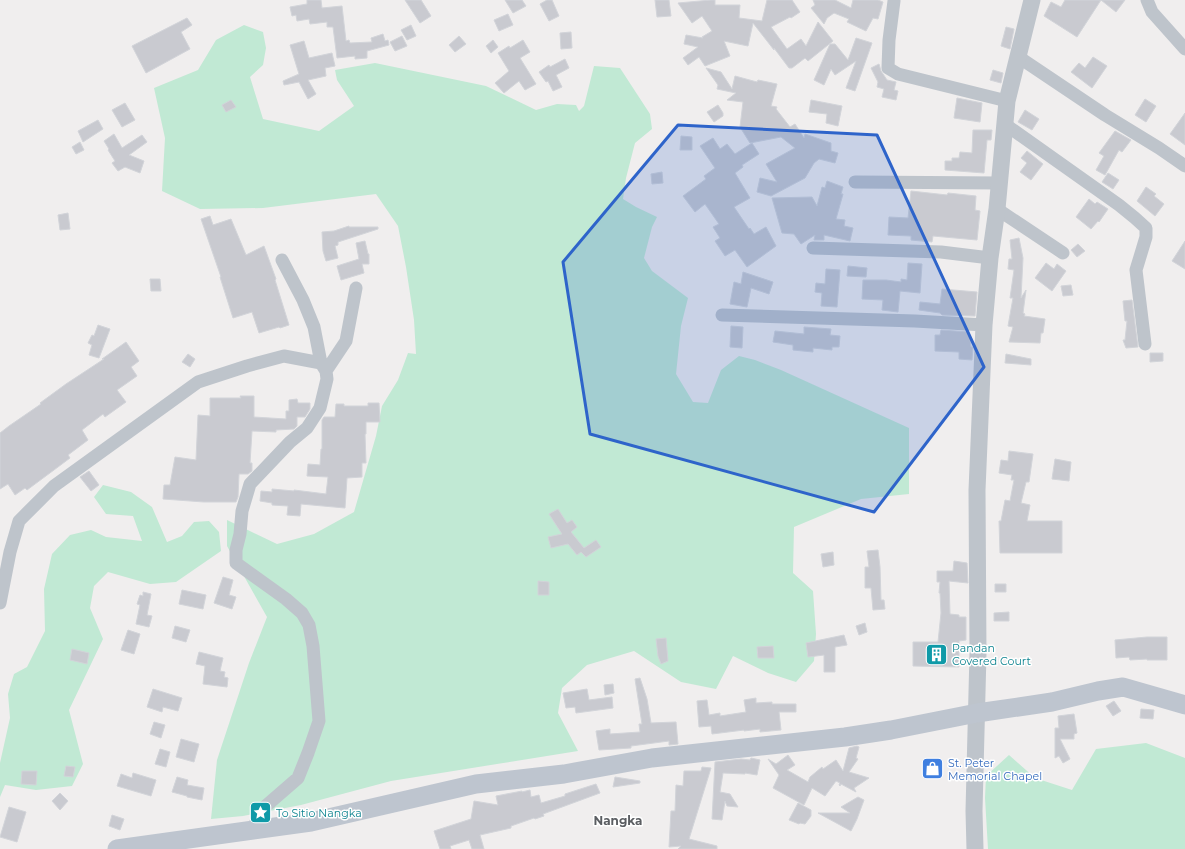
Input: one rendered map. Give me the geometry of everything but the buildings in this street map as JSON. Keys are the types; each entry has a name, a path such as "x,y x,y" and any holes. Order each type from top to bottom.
{"main road":[{"path":"117,849 310,822 476,784 564,774 652,758 884,731 977,713 1052,702 1098,691 1123,687 1185,705"}],"street":[{"path":"975,849 974,811 977,713 977,490 984,325 990,258 1006,125 1007,100 1032,0"},
{"path":"1147,0 1152,12 1185,49"},
{"path":"894,1 889,40 888,68 898,74 1007,100"},
{"path":"1018,56 1105,115 1159,148 1185,166"},
{"path":"1006,125 1119,205 1146,228 1146,237 1136,270 1145,344"},
{"path":"855,182 1000,183"},
{"path":"997,209 1063,253"},
{"path":"813,248 941,252 990,258"},
{"path":"251,831 259,810 268,797 293,775 298,778 319,721 313,646 309,625 302,613 286,599 236,562 236,550 240,534 242,511 250,484 290,442 307,428 320,408 327,379 314,327 303,300 282,260"},
{"path":"323,367 346,341 356,288"},
{"path":"722,314 984,325"},
{"path":"0,603 10,552 19,521 54,486 198,382 284,356 323,367"}],"highlighted area":[{"path":"678,125 877,135 984,367 874,512 590,434 563,262"}],"green space":[{"path":"244,25 263,32 266,48 263,65 250,77 263,119 319,131 354,106 337,80 335,70 375,63 486,86 536,110 557,104 576,105 579,111 584,106 594,66 620,68 650,114 652,129 635,143 626,178 623,199 657,217 652,227 644,258 652,271 688,298 681,326 676,374 693,402 708,403 721,370 739,356 755,360 781,370 909,428 909,494 861,499 794,527 793,573 813,591 816,634 814,661 796,682 768,673 733,656 716,689 681,682 634,651 587,665 562,688 558,713 578,751 391,781 301,805 243,816 211,819 217,760 249,663 267,617 227,546 227,520 277,544 314,534 354,512 376,436 382,406 398,380 408,353 416,354 414,320 398,226 376,194 263,208 200,209 162,191 165,138 154,88 198,70 216,40"},
{"path":"103,485 131,492 152,507 167,542 182,536 194,522 209,521 219,532 221,551 176,582 150,584 108,572 94,586 90,608 103,639 69,710 83,764 72,786 36,790 5,785 0,797 0,763 10,718 8,694 14,674 27,667 45,631 44,589 52,554 70,535 91,530 106,537 142,541 133,516 106,514 94,497"},
{"path":"1146,743 1185,758 1185,849 988,849 985,798 986,776 1009,755 1035,778 1072,790 1096,749"}],"place":[{"name":"Pandan Covered Court","path":"936,654"},
{"name":"St. Peter Memorial Chapel","path":"932,769"},
{"name":"To Sitio Nangka","path":"261,813"}],"district":[{"name":"Nangka","path":"618,821"}]}
